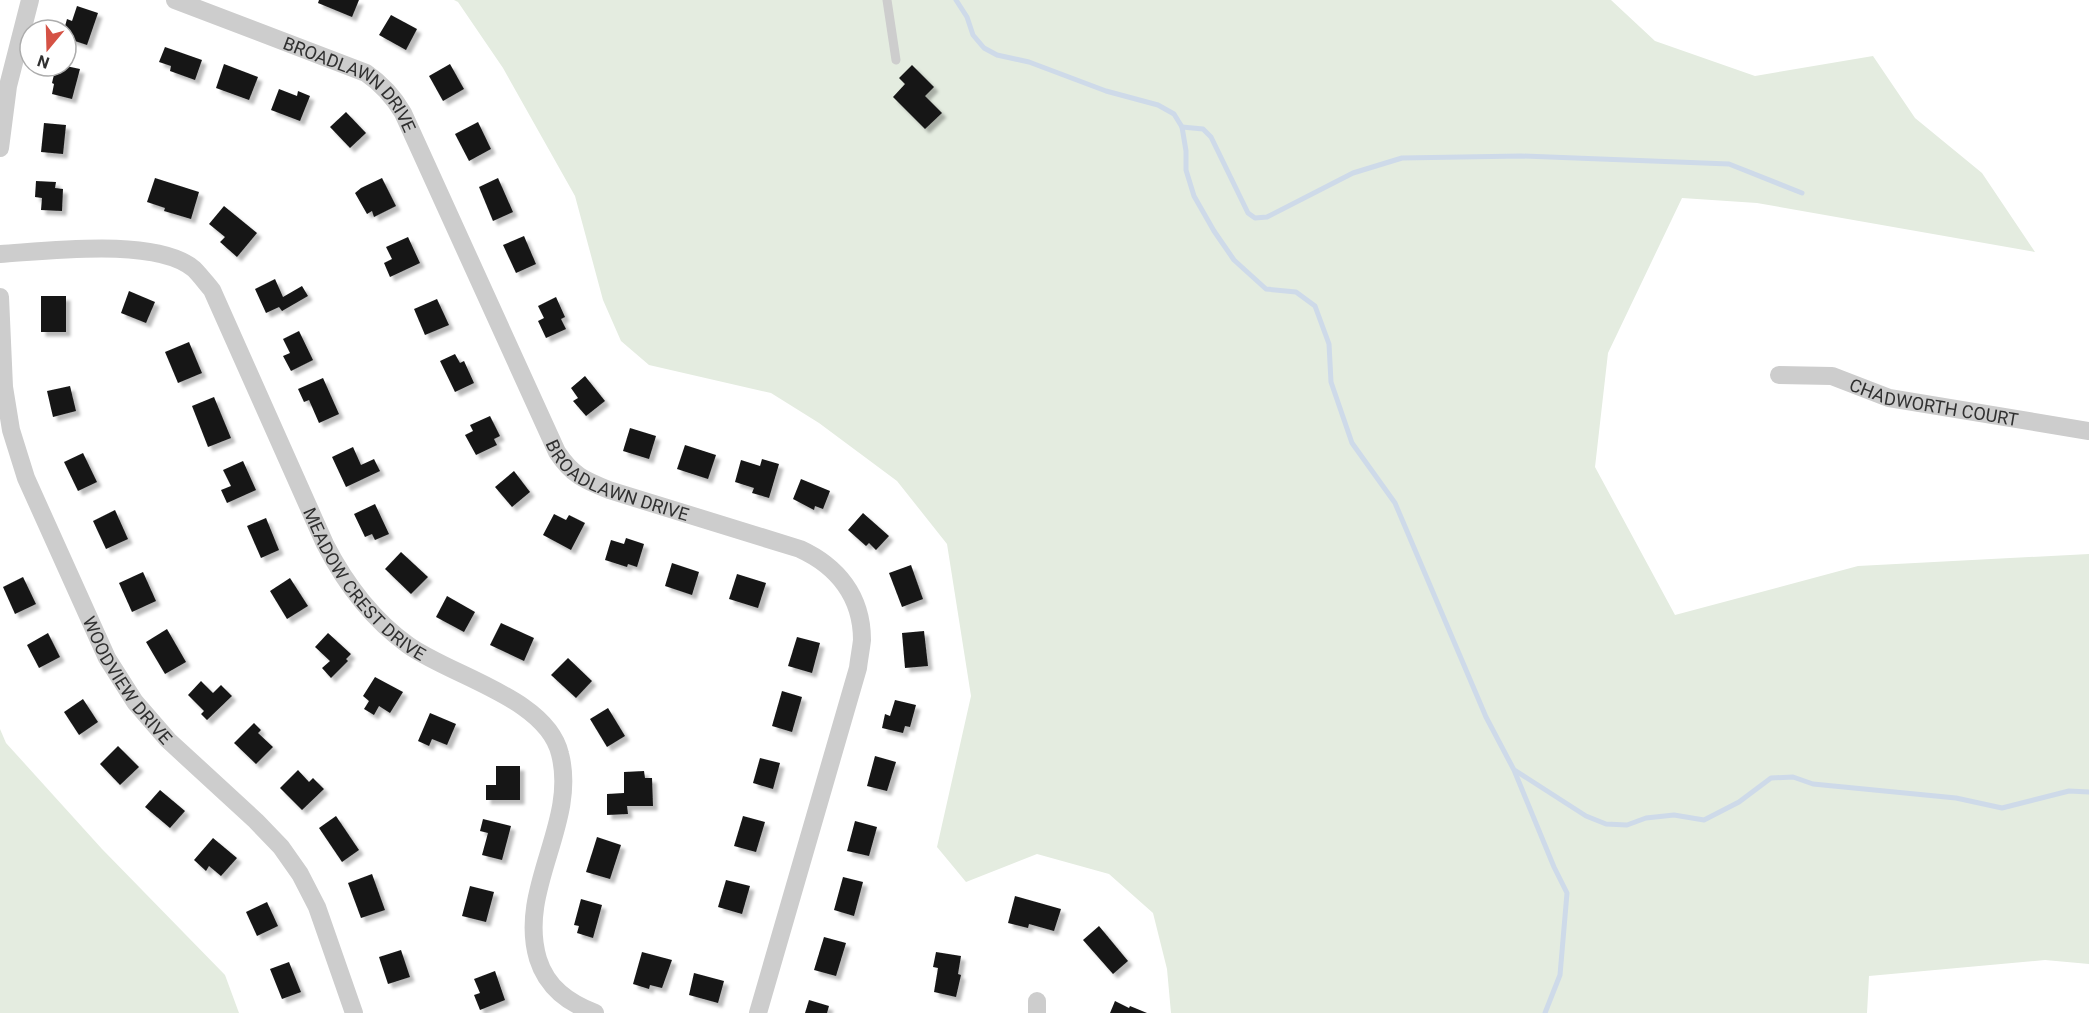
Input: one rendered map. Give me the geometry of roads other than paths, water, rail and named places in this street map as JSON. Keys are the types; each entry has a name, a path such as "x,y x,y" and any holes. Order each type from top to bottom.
{"street":[{"path":"0,148 8,86 30,0"},
{"name":"BROADLAWN DRIVE","path":"175,0 366,73 394,97 557,452 567,468 579,478 609,490 800,549 819,558 834,570 846,585 858,614 862,639 858,668 758,1013"},
{"name":"MEADOW CREST DRIVE","path":"0,254 90,249 143,250 172,257 193,268 212,290 340,574 390,632 411,647 518,704 536,716 551,732 560,753 561,801 535,904 533,939 541,971 549,983 563,997 578,1007 595,1013"},
{"name":"WOODVIEW DRIVE","path":"0,297 3,387 11,430 26,478 107,658 135,702 168,740 256,821 300,874 317,907 354,1013"},
{"name":"CHADWORTH COURT","path":"1779,375 1832,376 1890,398 2089,431"}],"lane":[{"path":"887,0 896,60"}],"waterway":[{"path":"956,0 967,17 973,35 984,48 997,55 1029,62 1106,91 1158,105 1174,114 1182,127 1186,170 1194,196 1234,260 1266,289 1296,292 1315,306 1329,344 1331,382 1352,443 1395,503 1486,717 1514,770 1567,893 1560,975 1545,1013"},
{"path":"1182,127 1203,129 1211,137 1248,213 1255,218 1267,217 1353,173 1402,158 1521,156 1729,164 1802,193"},
{"path":"1516,771 1586,816 1606,824 1627,825 1646,818 1674,815 1704,820 1739,802 1771,778 1793,777 1813,784 1956,798 2002,808 2069,791 2089,792"}]}
